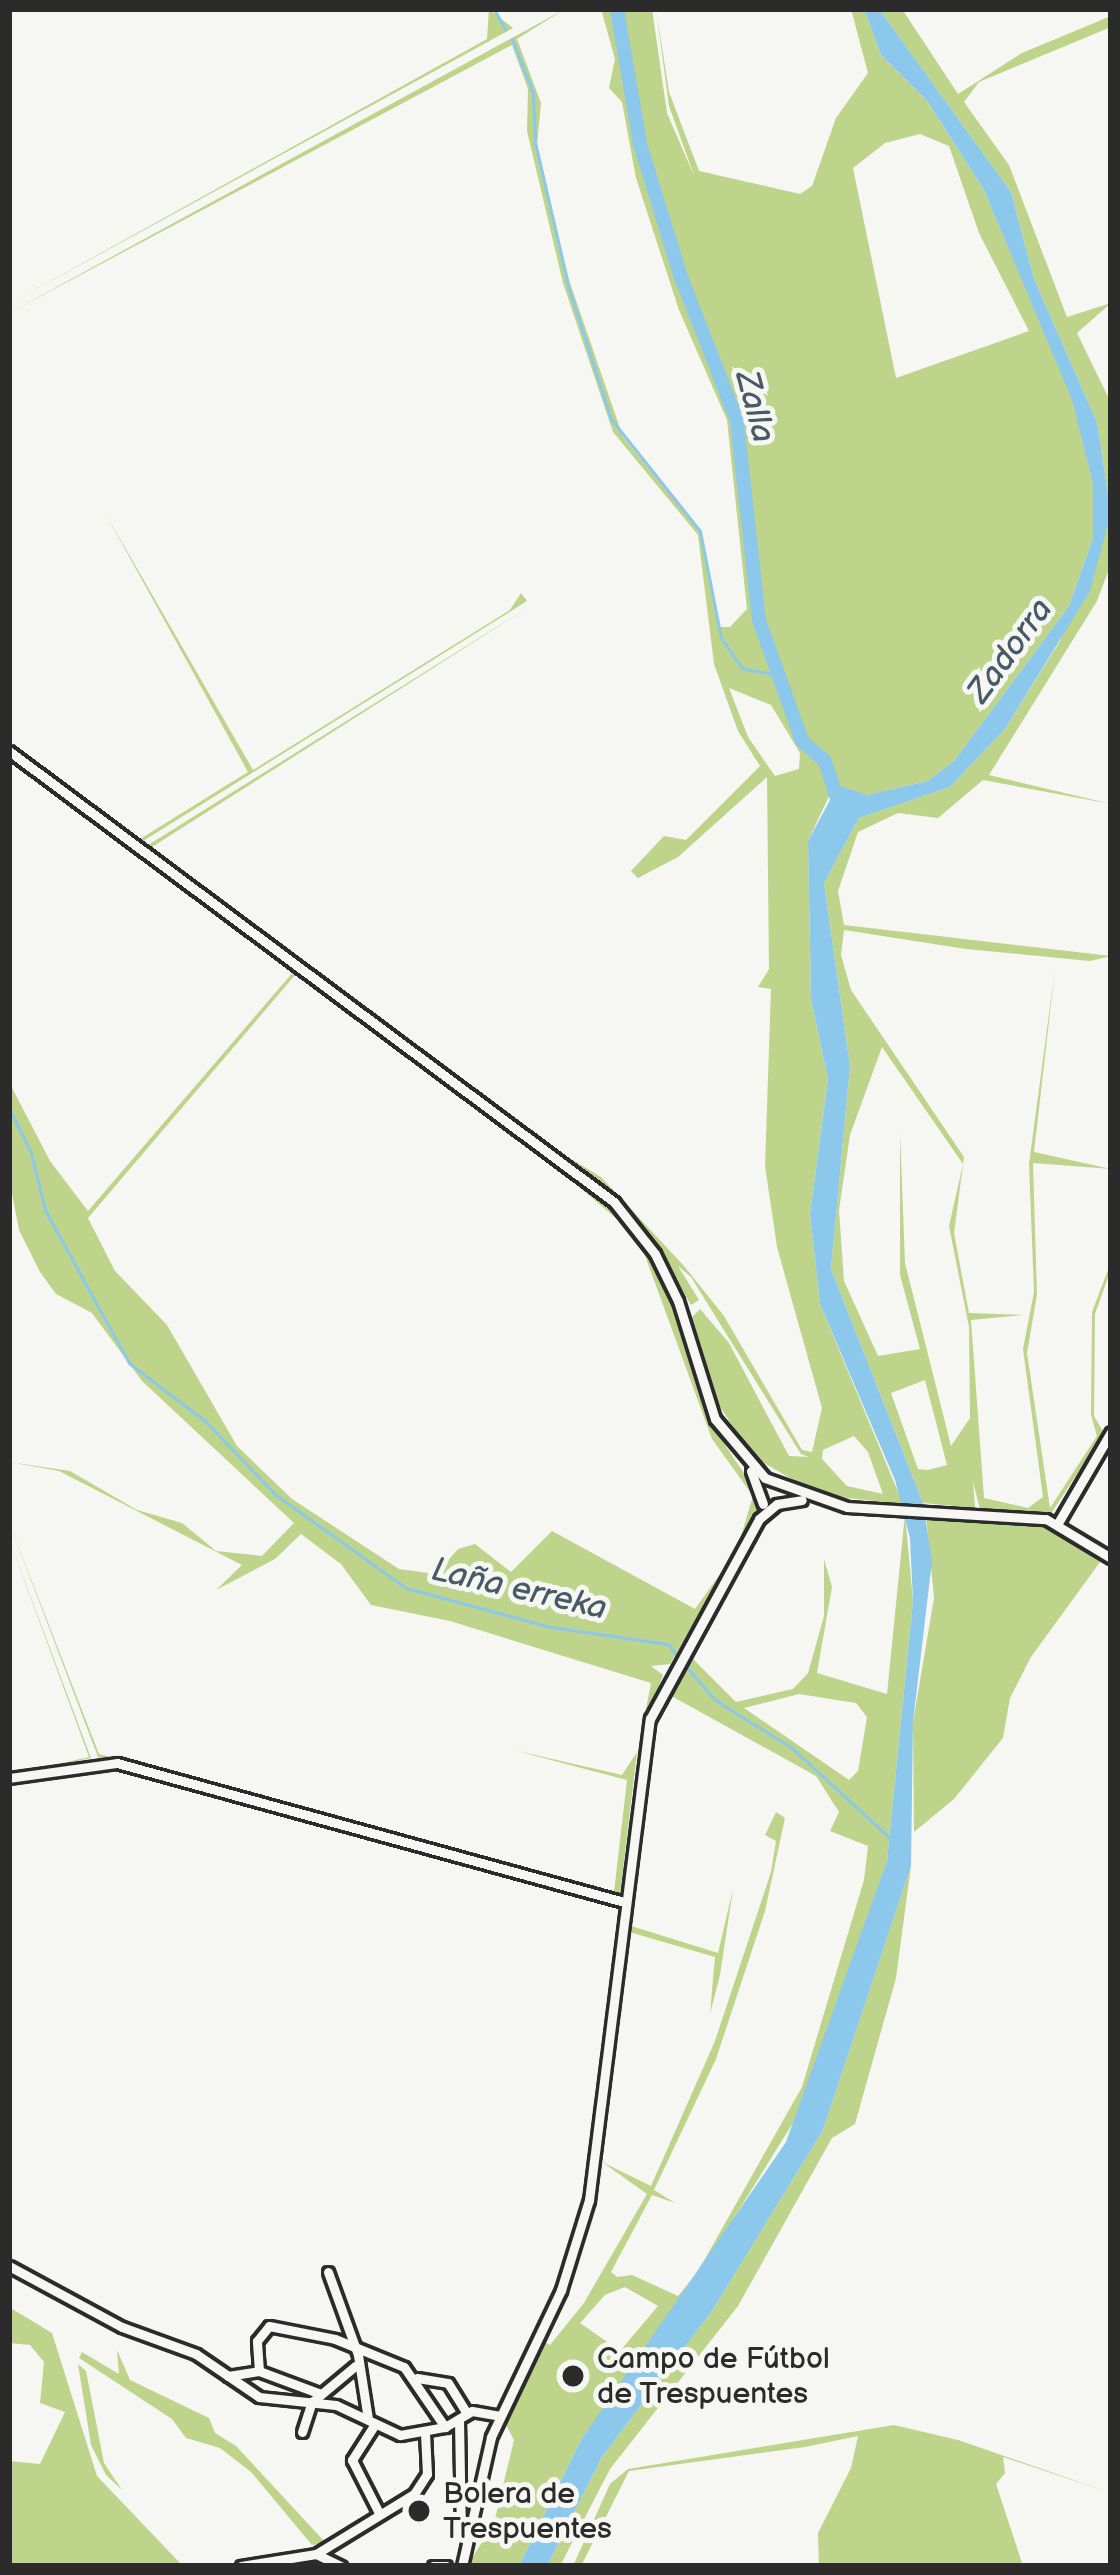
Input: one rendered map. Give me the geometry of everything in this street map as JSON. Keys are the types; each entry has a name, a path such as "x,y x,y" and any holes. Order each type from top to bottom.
{"street":[{"path":"9,751 614,1202 655,1254 715,1418 745,1461 766,1507"},
{"path":"1058,1523 1111,1432"},
{"path":"745,1461 780,1487 807,1499 860,1508 1058,1523 1111,1558"},
{"path":"462,2566 499,2416 582,2232 650,1719 780,1487"},
{"path":"766,1507 807,1499"},
{"path":"9,1778 117,1763 624,1902"},
{"path":"9,2266 122,2327 196,2354 259,2397 316,2398"},
{"path":"328,2272 371,2421 352,2460 378,2511"},
{"path":"259,2371 257,2341 268,2326 351,2345 417,2378 448,2383 463,2417 461,2530"},
{"path":"302,2432 316,2398 355,2366"},
{"path":"228,2376 259,2371 394,2434 425,2433 463,2417 499,2416"},
{"path":"417,2378 445,2427"},
{"path":"310,2558 378,2511 414,2494 427,2474 425,2433"},
{"path":"241,2566 310,2558 341,2566"},
{"path":"433,2566 446,2566"}],"green space":[{"path":"489,9 513,28 9,304 487,39"},
{"path":"565,9 517,39 541,103 537,145 569,280 623,437 702,534 719,627 730,627 747,609 727,420 679,310 636,178 622,102 609,88 615,59 601,9 652,9 667,113 695,178 669,106 656,9 669,92 699,171 800,194 812,186 836,118 868,73 851,9 864,9 881,55 928,102 984,190 1073,400 1093,484 1093,538 1069,606 954,761 928,781 867,795 831,792 808,841 811,999 828,1079 810,1214 820,1304 903,1504 819,1495 752,1456 711,1393 690,1319 700,1309 729,1343 789,1456 809,1457 801,1454 691,1277 678,1266 699,1300 691,1305 648,1233 563,1154 601,1177 684,1266 724,1316 802,1450 812,1452 822,1408 777,1247 765,1166 771,989 758,987 769,969 767,777 678,857 638,878 631,871 664,836 686,840 760,766 738,731 714,664 698,535 613,432 563,283 527,131 528,89 512,45 9,313","holes":["920,134 949,146 979,233 1029,331 896,378 853,168 885,143","729,688 771,705 800,753 799,769 775,776 748,737","854,1436 868,1452 883,1494 847,1486 822,1459 823,1450"]},
{"path":"879,9 902,9 958,94 1022,53 1111,16 1111,27 979,82 964,102 1009,165 1067,317 1111,303 1077,333 1111,403 1111,513 1097,422 1034,279 1011,192"},
{"path":"104,511 253,770 510,610 521,593 527,601 140,843 9,746 140,839 248,772"},
{"path":"1111,513 1111,564 1097,601 989,775 1111,804 983,780 938,818 898,813 858,832 838,891 844,925 1111,956 1090,961 966,949 844,930 841,955 851,990 964,1157 954,1233 969,1313 1023,1315 971,1320 984,1498 1028,1508 1043,1497 1023,1349 1034,1292 1029,1164 1055,969 1034,1152 1111,1169 1033,1163 1037,1295 1027,1353 1050,1508 1097,1436 1091,1415 1092,1312 1111,1262 1111,1269 1095,1314 1094,1416 1104,1433 1050,1515 980,1509 973,1482 975,1508 923,1503 831,1269 850,1066 824,883 859,818 950,787 1005,729 1060,641","holes":["882,1047 963,1164 949,1226 969,1327 970,1418 951,1446 905,1263 900,1132 900,1275 920,1349 878,1356 844,1281 839,1210 850,1135","925,1380 947,1465 928,1470 918,1469 891,1393"]},
{"path":"532,605 152,847 556,1148 145,847"},
{"path":"9,755 578,1179 631,1231 519,1136 296,974 88,1218 115,1271 167,1325 237,1446 292,1499 399,1569 436,1574 458,1549 475,1544 511,1572 552,1531 695,1609 733,1556 670,1664 651,1666 663,1675 639,1745 651,1683 450,1621 371,1605 341,1564 301,1534 275,1559 216,1590 242,1565 59,1471 9,1462 70,1471 137,1510 182,1523 216,1551 262,1556 294,1523 142,1381 92,1313 56,1294 40,1272 19,1230 9,1178 9,1082 50,1161 88,1211 294,971"},
{"path":"640,1242 673,1302 708,1420 754,1488 758,1509 738,1546 753,1496 712,1439"},
{"path":"905,1514 913,1601 887,1861 804,2105 687,2294 581,2440 519,2566 467,2566 494,2523 514,2440 503,2419 541,2340 550,2345 584,2303 647,2194 602,2162 651,2186 715,2041 771,1872 776,1841 765,1835 776,1812 785,1818 765,1911 716,2059 654,2190 675,2203 652,2195 611,2272 617,2277 632,2275 678,2296 697,2273 802,2087 864,1880 868,1846 830,1831 839,1812 816,1776 666,1693 688,1654 736,1702 793,1689 808,1673 824,1616 824,1559 832,1587 817,1673 887,1694","holes":["799,1694 856,1703 867,1717 858,1771 849,1780 744,1708","625,2287 658,2306 620,2351 580,2323 605,2295"]},
{"path":"926,1515 1042,1523 1103,1558 1031,1657 1010,1698 1003,1738 954,1799 914,1832 913,1722 934,1598"},
{"path":"9,1522 99,1754 614,1892 627,1780 513,1750 622,1775 637,1752 620,1894 98,1757"},
{"path":"9,1539 91,1758 9,1775 89,1757"},
{"path":"911,1866 896,1978 855,2124 832,2138 738,2306 610,2469 560,2566 547,2566 602,2457 712,2311 823,2130"},
{"path":"733,1889 710,2014 715,1957 626,1931 628,1925 718,1953"},
{"path":"9,2307 52,2333 97,2476 180,2563 9,2566 9,2461 40,2464 65,2412 40,2403 44,2362 30,2345 9,2343"},
{"path":"117,2350 130,2380 209,2418 215,2433 236,2446 325,2542 312,2545 251,2472 220,2448 186,2438 172,2419 79,2358 82,2352 119,2374"},
{"path":"78,2364 86,2371 104,2463 122,2490 106,2475 91,2445"},
{"path":"894,2425 958,2440 1111,2493 1003,2457 1005,2473 996,2484 1023,2566 819,2566 818,2533 851,2468 858,2436 629,2471 581,2566 573,2566 610,2484 628,2469"}],"water":[{"path":"864,9 879,9 1011,192 1034,279 1097,422 1111,513 1090,591 1005,729 950,787 859,818 824,883 850,1066 831,1269 923,1503 932,1561 913,1722 911,1866 823,2130 712,2311 602,2457 547,2566 519,2566 581,2440 786,2142 887,1861 913,1601 910,1538 895,1480 820,1304 810,1214 828,1079 811,999 808,841 838,785 867,795 928,781 954,761 1069,606 1093,538 1093,484 1072,400 984,190 928,102 881,55"}],"waterway":[{"path":"494,9 505,29"},
{"name":"Zalla","path":"617,9 640,144 681,277 737,421 759,620 802,741 825,761 838,802"},
{"path":"512,39 533,93 535,142 569,289 611,419 700,531 721,638 743,669 774,674"},
{"name":"Laña erreka","path":"9,1108 31,1153 45,1210 129,1363 205,1421 276,1495 406,1588 551,1627 668,1644 678,1657"},
{"name":"Laña erreka","path":"684,1664 715,1700 792,1748 890,1838"}],"place":[{"name":"Campo de Fútbol de Trespuentes","path":"573,2376"},
{"name":"Bolera de Trespuentes","path":"419,2511"}],"water label":[{"name":"Zadorra","path":"1011,651"}]}
